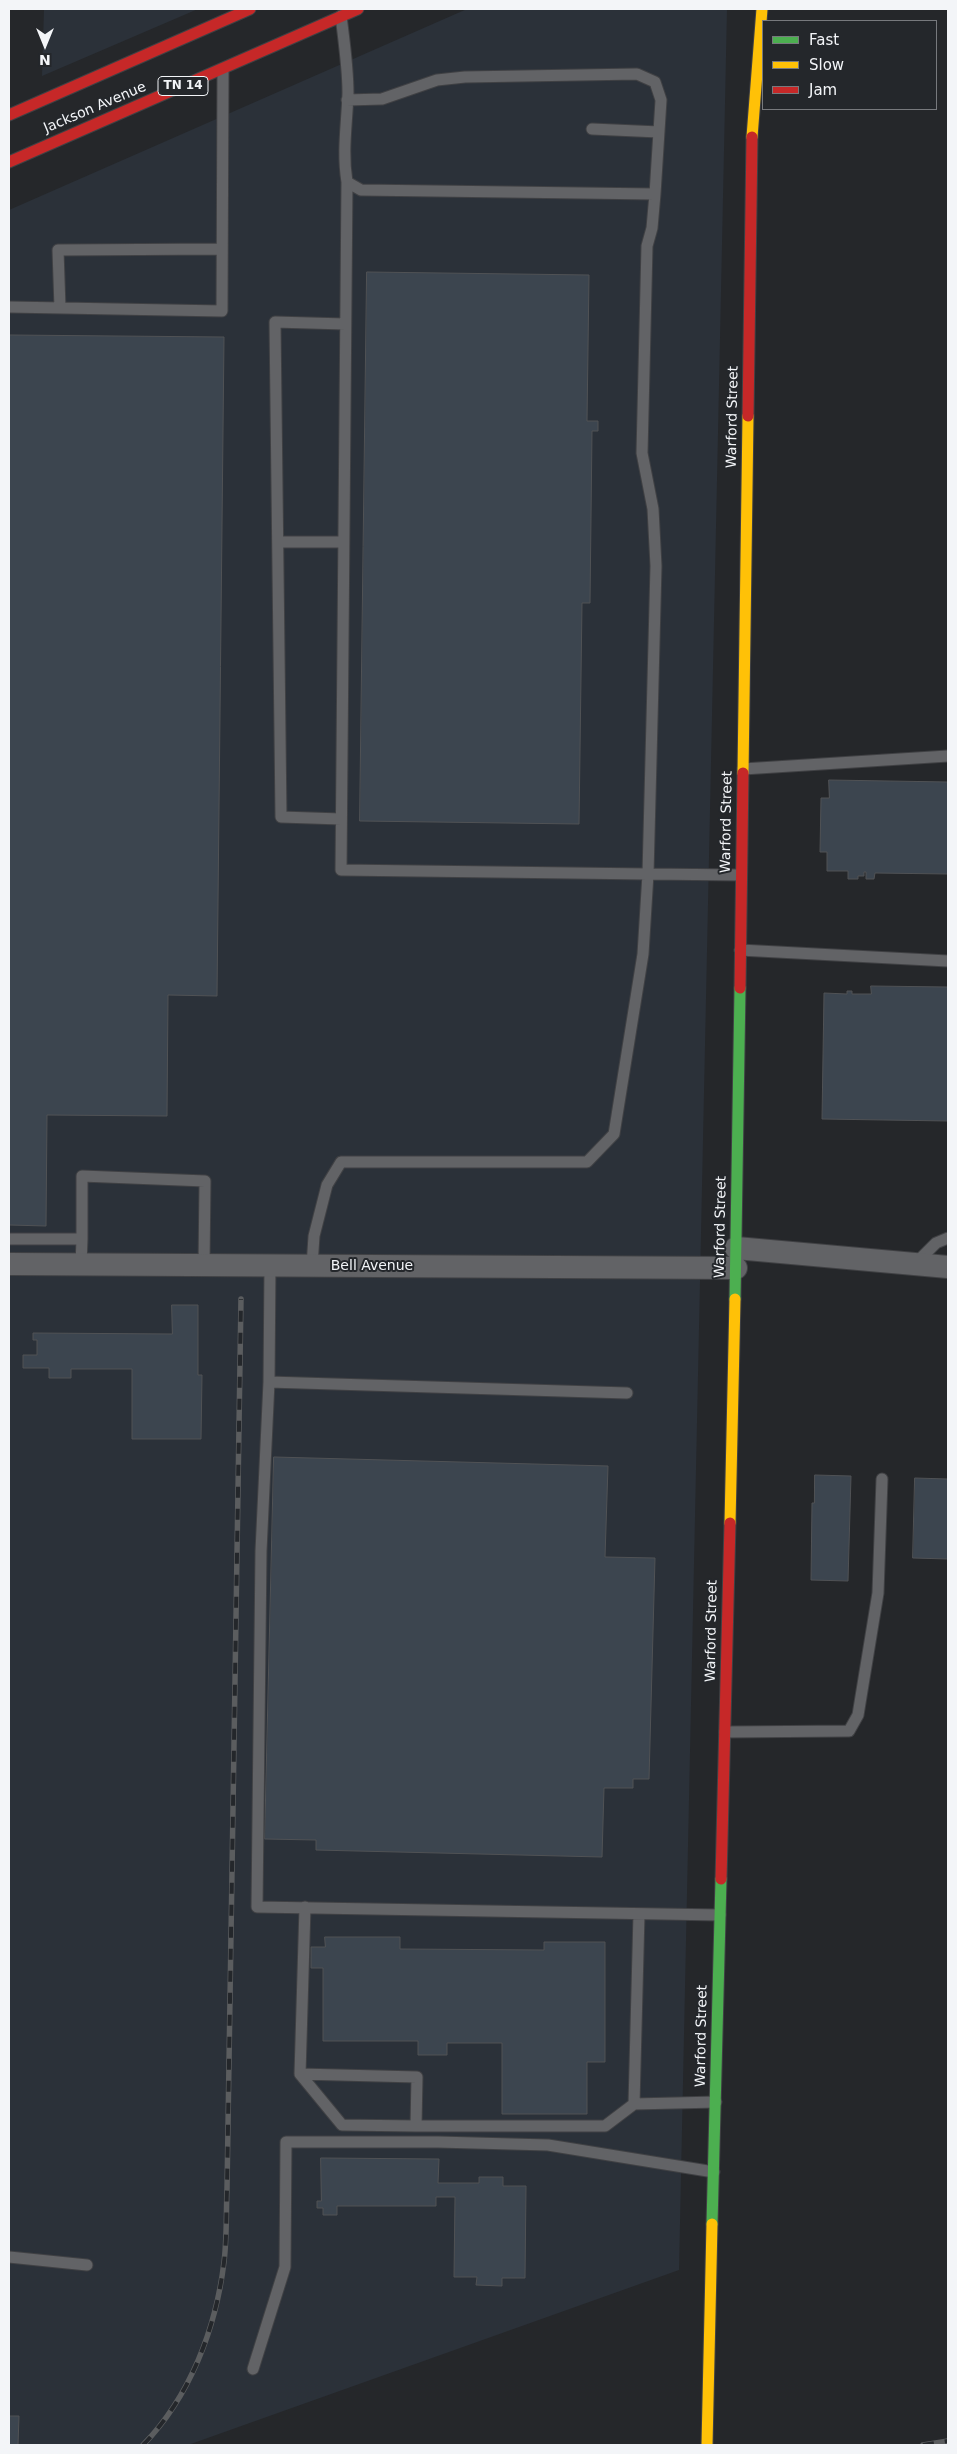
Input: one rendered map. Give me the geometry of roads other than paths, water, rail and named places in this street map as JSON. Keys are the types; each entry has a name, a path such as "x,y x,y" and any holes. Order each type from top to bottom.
{"main road":[{"name":"Jackson Avenue","path":"9,115 250,9"},
{"name":"Jackson Avenue","path":"9,162 358,9"},
{"name":"Warford Street","path":"707,2445 736,1258 752,139 762,9"}],"street":[{"name":"Bell Avenue","path":"9,1264 312,1266 736,1258 915,1264 948,1267"}],"lane":[{"path":"341,16 347,100 343,149 347,182 341,870 741,875"},
{"path":"9,307 222,312 223,69"},
{"path":"312,1266 314,1236 327,1185 341,1162 587,1162 614,1134 642,954 648,874 656,566 652,508 642,452 647,246 652,228 662,100 655,82 637,74 465,77 437,80 382,99 347,100"},
{"path":"592,129 659,132"},
{"path":"347,182 361,190 655,194"},
{"path":"60,308 58,250 222,249"},
{"path":"341,819 281,817 275,322 345,324"},
{"path":"278,542 343,542"},
{"path":"743,769 948,756"},
{"path":"740,950 948,961"},
{"path":"81,1265 82,1176 205,1181 204,1265"},
{"path":"915,1264 936,1244 948,1238"},
{"path":"9,1239 82,1239"},
{"path":"270,1266 269,1382 262,1551 257,1907 720,1916"},
{"path":"269,1382 627,1393"},
{"path":"724,1732 849,1731 858,1715 878,1594 882,1480"},
{"path":"305,1907 300,2074 342,2125 605,2126 634,2104 716,2102"},
{"path":"634,2104 639,1914"},
{"path":"300,2074 417,2077 416,2126"},
{"path":"253,2369 285,2267 286,2142 438,2142 548,2145 714,2172"},
{"path":"9,2257 87,2264"}],"railway":[{"path":"143,2445 160,2426 174,2405 198,2360 215,2312 225,2253 241,1299"},
{"path":"923,2445 948,2441"}]}
